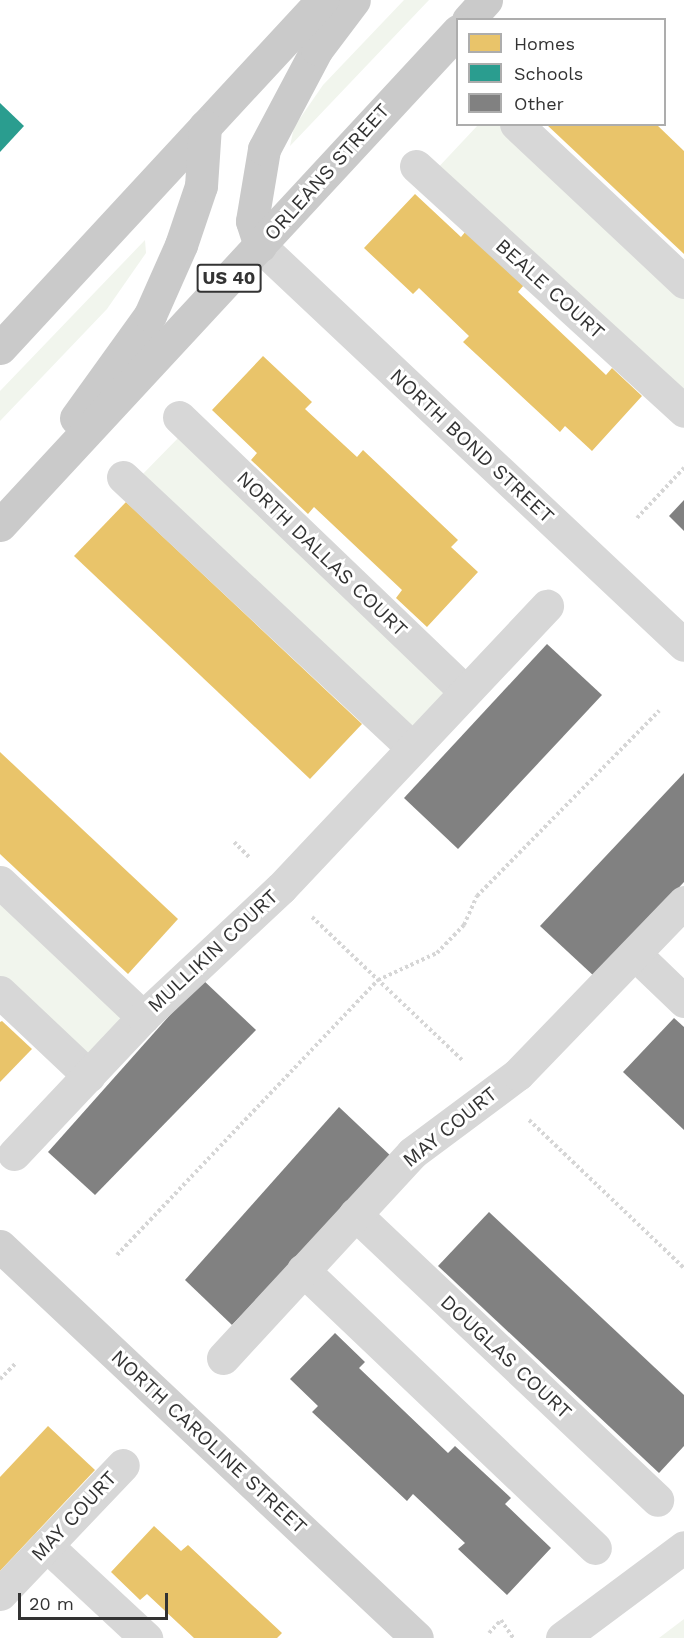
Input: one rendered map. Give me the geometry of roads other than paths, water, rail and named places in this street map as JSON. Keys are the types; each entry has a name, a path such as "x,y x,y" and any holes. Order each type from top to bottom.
{"main road":[{"path":"0,348 322,0"},
{"path":"260,246 252,221 264,149 317,49 354,0"},
{"path":"470,18 486,0"},
{"name":"ORLEANS STREET","path":"0,525 456,33"},
{"path":"0,525 150,315 201,186 205,126"}],"street":[{"path":"518,126 684,282"},
{"name":"BEALE COURT","path":"416,166 684,411"},
{"name":"NORTH BOND STREET","path":"260,246 684,645"},
{"name":"NORTH DALLAS COURT","path":"179,417 465,691"},
{"path":"123,477 412,747"},
{"name":"MULLIKIN COURT","path":"14,1155 143,1017 280,888 547,606"},
{"path":"0,882 143,1017"},
{"name":"MAY COURT","path":"223,1358 412,1153 495,1091 635,954 684,902"},
{"path":"635,954 684,1001"},
{"path":"0,992 89,1076"},
{"name":"DOUGLAS COURT","path":"355,1214 657,1500"},
{"name":"NORTH CAROLINE STREET","path":"0,1246 417,1638"},
{"path":"303,1270 595,1548"},
{"name":"MAY COURT","path":"0,1594 123,1465"},
{"path":"46,1545 146,1638"},
{"path":"562,1638 684,1547"}]}
